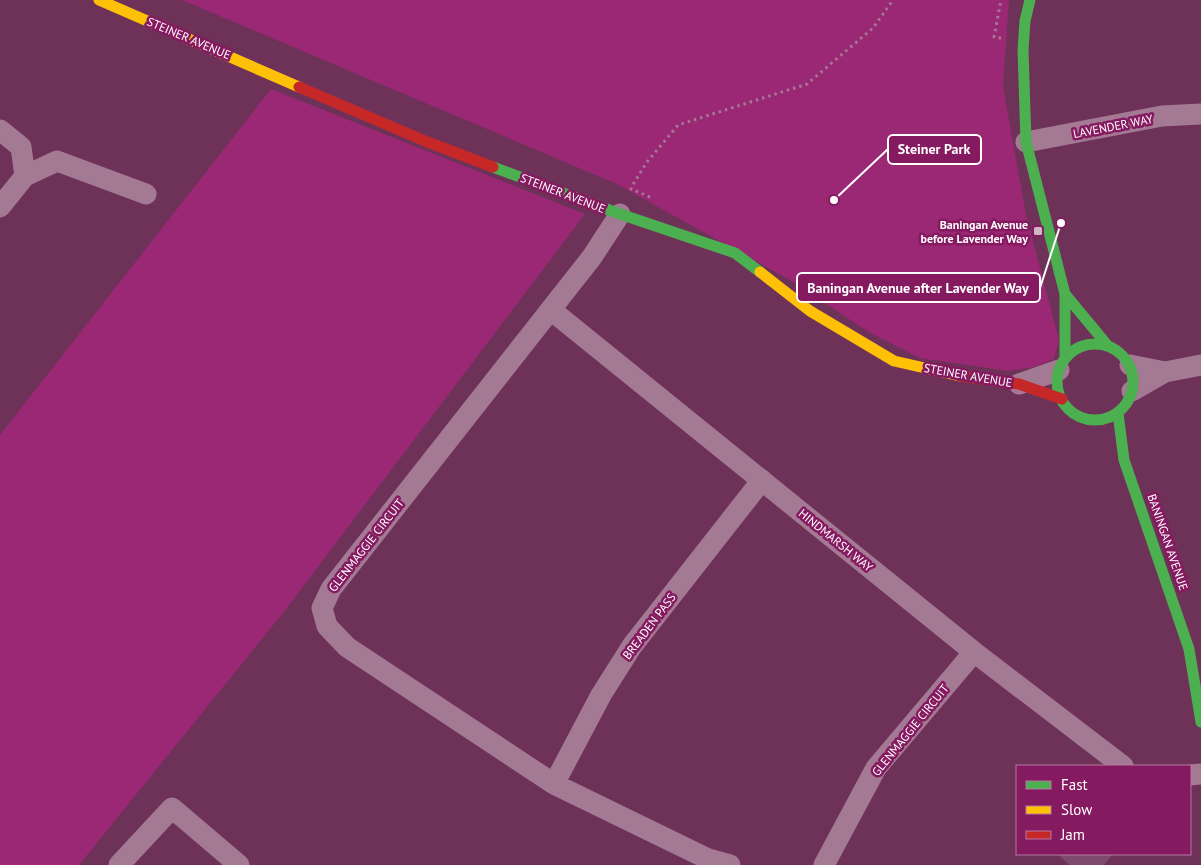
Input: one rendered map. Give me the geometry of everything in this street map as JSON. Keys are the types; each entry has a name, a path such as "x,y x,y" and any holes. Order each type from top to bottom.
{"street":[{"name":"STEINER AVENUE","path":"99,0 425,141 620,214 735,253 810,311 894,361 947,374 1019,384 1062,399"},
{"path":"1030,0 1025,21 1023,50 1026,142 1065,294 1062,365 1057,384 1062,399 1070,410 1081,417 1094,420 1107,418 1118,413 1127,403 1132,391 1133,378 1130,365 1120,352 1108,346 1095,344 1082,346 1062,365"},
{"name":"LAVENDER WAY","path":"1026,142 1162,116 1201,114"},
{"path":"0,130 21,146 25,176"},
{"path":"0,207 25,176 57,161 146,194"},
{"name":"GLENMAGGIE CIRCUIT","path":"620,214 592,257 331,590 322,608 328,626 348,647 554,784 708,859 730,865"},
{"path":"1065,294 1108,346"},
{"name":"HINDMARSH WAY","path":"551,310 974,652 1122,765"},
{"path":"1132,391 1165,372 1201,364"},
{"name":"STEINER AVENUE","path":"1019,384 1062,365"},
{"path":"1130,365 1165,372"},
{"name":"BANINGAN AVENUE","path":"1118,413 1124,460 1190,649 1201,722"},
{"name":"BANINGAN AVENUE","path":"1094,420 1124,460"},
{"name":"BREADEN PASS","path":"554,784 601,695 632,646 762,480"},
{"name":"GLENMAGGIE CIRCUIT","path":"824,865 876,768 974,652"},
{"path":"119,865 172,808 240,865"}],"path":[{"path":"654,198 631,189 647,162 678,125 808,84 873,28 893,0"},
{"path":"994,37 1001,0"}],"shaded area":[{"path":"182,0 1009,0 1003,87 1026,215 1059,340 1054,359 1034,367 1008,371 920,358 867,331 795,283 617,184"},
{"path":"271,89 585,214 283,613 79,865 0,865 0,435"}],"building":[{"path":"1058,855 1112,855 1104,865 1070,865"}],"traffic: fast":[{"path":"1030,0 1025,21 1023,50 1026,142 1065,294 1065,359"},
{"path":"493,167 620,214 735,253 760,272"},
{"path":"1065,294 1108,346"},
{"path":"1095,344 1109,347 1122,355 1130,368 1133,382 1130,396 1122,409 1109,417 1095,420 1081,417 1068,409 1060,396 1057,382 1060,368 1068,355 1081,347 1095,344"},
{"path":"1118,413 1124,460 1189,649 1201,722"}],"traffic: slow":[{"path":"99,0 299,87"},
{"path":"760,272 810,311 894,361 960,376"}],"traffic: jam":[{"path":"299,87 425,141 493,167"},
{"path":"960,376 1019,384 1062,399"}],"place":[{"name":"Steiner Park","path":"834,200"},
{"name":"Baningan Avenue after Lavender Way","path":"1061,223"},
{"name":"Baningan Avenue before Lavender Way","path":"1038,231"}]}
